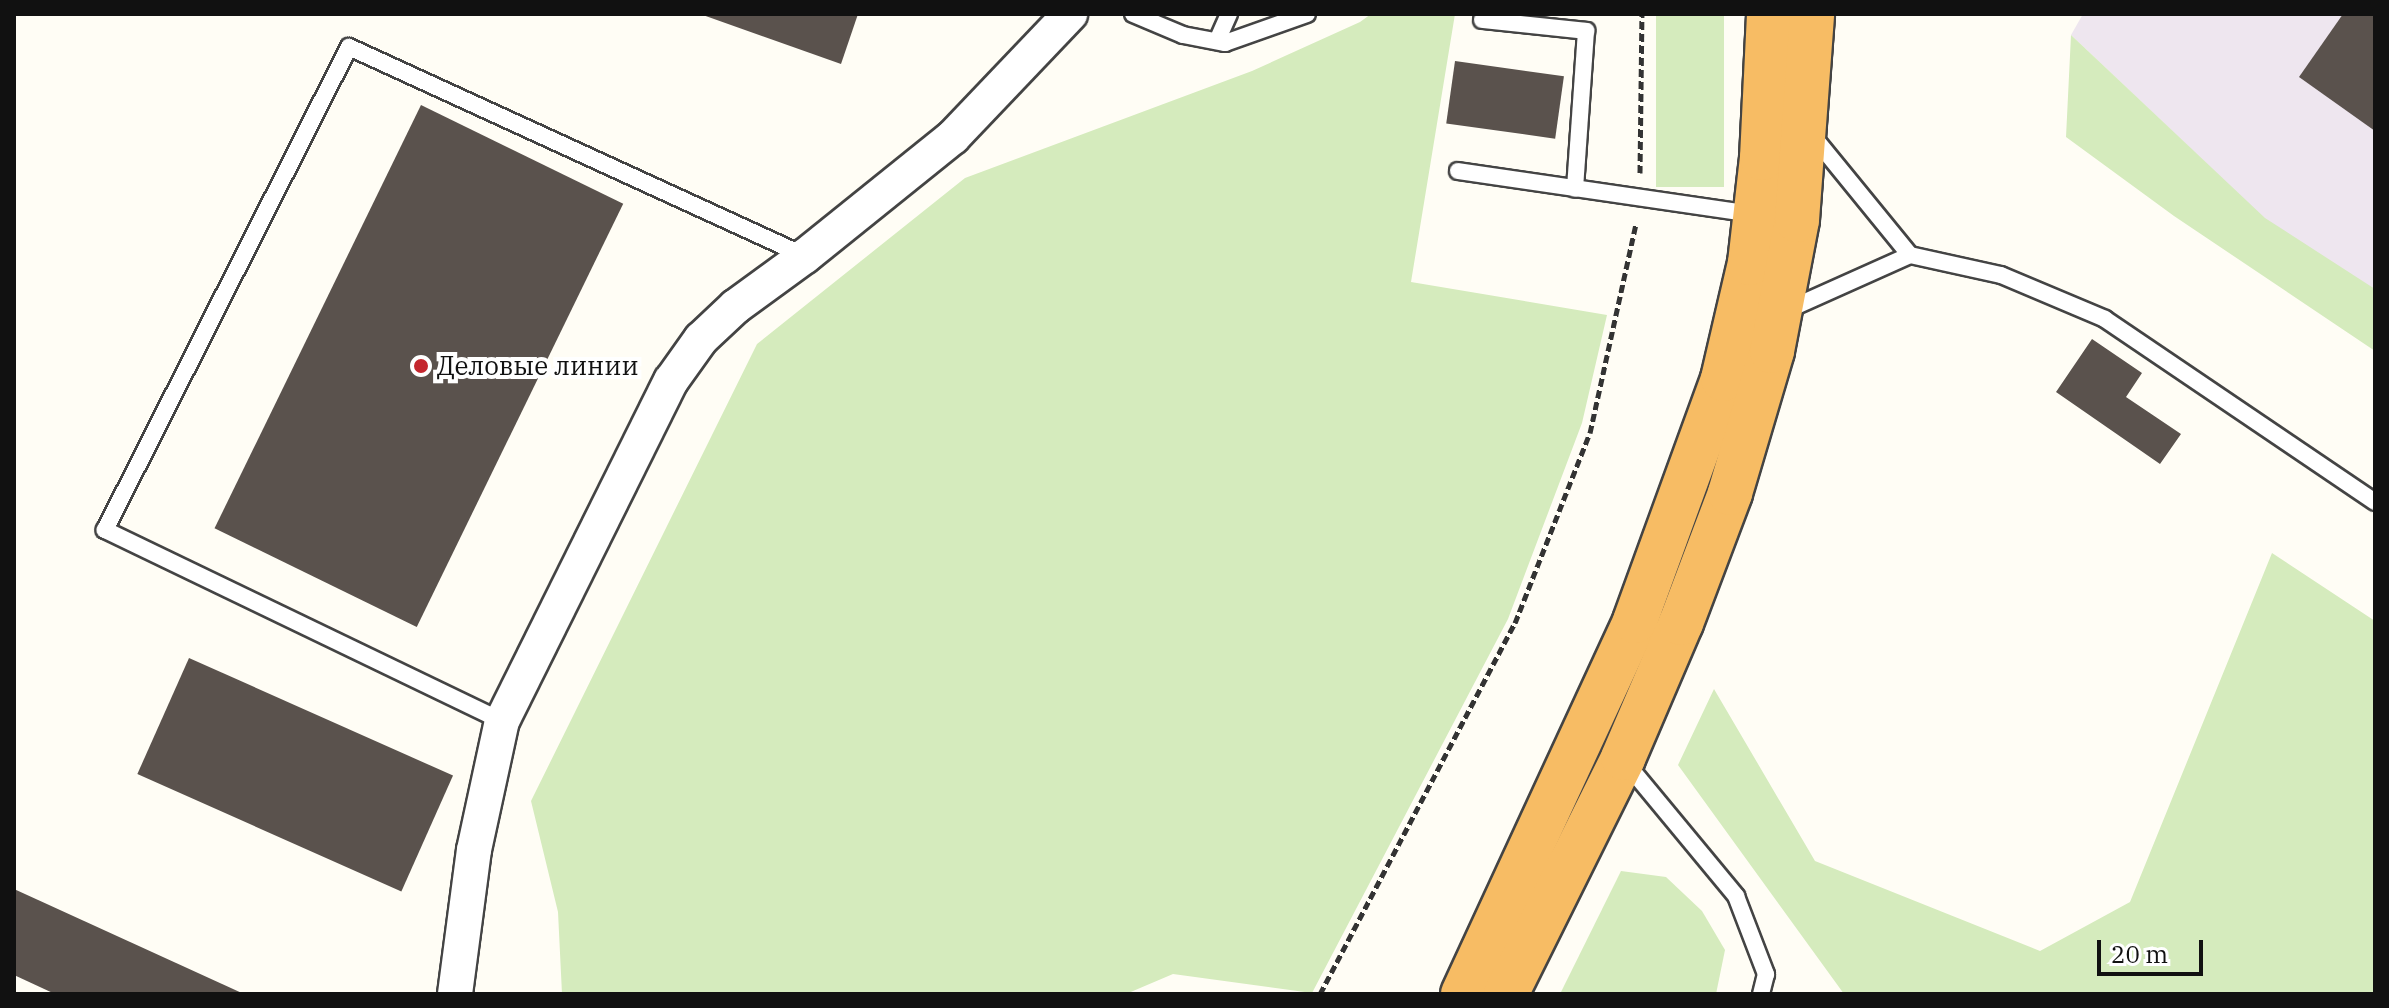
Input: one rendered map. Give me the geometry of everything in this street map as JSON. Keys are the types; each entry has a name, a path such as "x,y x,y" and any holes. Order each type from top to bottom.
{"highway":[{"path":"1463,994 1512,894 1646,592 1723,379 1739,317 1756,214 1769,14"},
{"path":"1506,994 1623,758 1681,623 1730,493 1780,313 1797,220 1812,14"}],"street":[{"path":"455,994 474,850 502,721 671,381 701,339 723,318 953,137 1070,14"}],"lane":[{"path":"1133,14 1183,35 1225,43 1307,14"},
{"path":"1217,41 1229,14"},
{"path":"1482,20 1586,31 1575,189"},
{"path":"502,721 105,530 349,47 805,256"},
{"path":"1806,127 1910,255"},
{"path":"1458,171 1756,214"},
{"path":"1780,313 1910,255 2001,275 2105,319 2375,502"},
{"path":"1623,758 1736,896 1766,974 1761,994"}],"path":[{"path":"1320,994 1515,623 1590,433 1635,232 1642,14"}],"shaded area":[{"path":"2083,14 2375,14 2375,351 2206,163 2071,35"}],"green space":[{"path":"1371,14 1455,14 1411,282 1607,315 1582,423 1508,619 1312,993 1173,974 1126,994 562,994 558,912 531,801 757,344 965,178 1252,71 1360,22"},
{"path":"1656,14 1724,14 1724,187 1656,187"},
{"path":"2071,35 2265,218 2375,289 2375,351 2174,216 2066,137"},
{"path":"2272,553 2375,621 2375,994 1844,994 1678,765 1714,689 1815,861 2040,951 2130,902"},
{"path":"1621,871 1666,877 1702,911 1725,950 1716,994 1560,994"}],"building":[{"path":"700,14 858,14 841,64"},
{"path":"2343,14 2375,14 2375,131 2299,77"},
{"path":"1455,61 1564,76 1555,139 1446,123"},
{"name":"Деловые линии","path":"421,105 623,204 417,627 215,528"},
{"path":"2092,339 2142,373 2126,397 2181,434 2160,464 2056,392"},
{"path":"189,658 453,776 401,892 137,774"},
{"path":"14,889 244,994 55,994 14,975"}],"place":[{"name":"Деловые линии","path":"421,366"}]}
